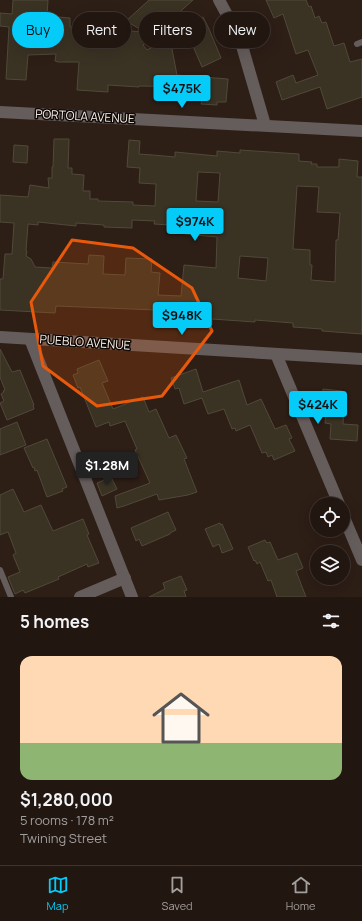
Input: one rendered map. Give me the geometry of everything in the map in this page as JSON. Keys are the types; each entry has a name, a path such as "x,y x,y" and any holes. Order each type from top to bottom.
{"street":[{"path":"219,0 240,39 265,125"},
{"name":"PORTOLA AVENUE","path":"0,112 265,125 362,132"},
{"name":"PUEBLO AVENUE","path":"0,337 362,360"},
{"path":"30,339 132,597"},
{"path":"276,354 336,497"},
{"path":"350,532 362,560"},
{"path":"80,597 125,578"}],"lane":[{"path":"0,570 11,597"}],"highlighted area":[{"path":"72,240 133,248 192,288 212,331 162,396 97,406 43,366 31,302"}],"building":[{"path":"13,0 48,0 47,12 12,12"},
{"path":"149,0 193,0 180,12 139,12 139,29 131,24 131,16"},
{"path":"266,0 306,0 309,7 311,6 315,18 319,16 322,23 326,22 334,46 344,43 350,62 362,59 362,97 327,109 320,87 282,100 276,82 293,75 296,83 318,75 308,50 296,54 283,14 274,18"},
{"path":"0,13 12,14 12,48 64,48 64,17 70,18 70,27 72,27 72,48 131,48 131,31 139,32 139,48 145,48 147,50 150,48 174,48 172,49 177,75 228,79 226,102 217,102 217,105 201,104 202,100 191,99 192,87 139,87 108,85 108,92 77,90 79,62 55,61 56,54 28,55 26,80 6,79 9,27 0,26"},
{"path":"206,23 214,41 214,48 217,48 221,58 202,67 194,48 206,48"},
{"path":"54,139 69,139 68,168 72,168 72,174 84,175 83,191 90,191 90,199 98,199 98,201 133,202 133,205 155,206 156,184 139,183 140,168 127,167 129,140 140,141 139,154 175,157 175,152 217,156 217,151 240,153 240,150 299,154 299,161 312,162 311,164 317,164 317,167 339,167 339,159 358,161 357,177 362,177 362,334 322,331 322,329 293,327 293,323 255,320 255,322 212,319 212,325 185,322 185,317 157,315 157,310 56,306 55,313 0,310 0,279 3,279 5,254 12,254 14,223 0,222 0,195 28,197 30,185 49,188 48,178 52,178","holes":["198,172 220,173 218,202 196,201","297,186 319,187 317,212 340,213 338,240 336,240 335,282 311,280 312,265 310,265 310,250 293,249","132,220 155,221 154,224 186,226 185,234 217,237 216,268 184,265 181,296 158,295 160,273 151,272 152,259 126,258 125,275 103,274 104,256 89,255 88,264 53,262 52,268 35,267 31,259 26,256 28,224 38,225 38,222 76,226 76,223 104,225 104,227 132,228","240,256 268,258 266,281 238,278"]},
{"path":"14,145 28,146 27,163 13,162"},
{"path":"0,349 12,372 20,370 34,405 34,409 7,420 0,403 4,401 1,394 5,390 0,377"},
{"path":"99,360 108,381 102,383 113,409 143,397 149,412 156,409 169,438 176,435 187,458 184,459 197,492 159,500 157,494 117,508 115,496 150,483 135,450 137,449 125,421 110,426 109,422 96,427 80,387 78,388 73,375 78,373 77,369"},
{"path":"196,369 203,392 239,380 247,405 261,399 275,429 286,425 292,438 289,439 295,451 274,460 272,455 268,457 266,452 262,453 250,425 236,431 235,428 232,429 224,409 208,414 202,398 184,404 179,388 175,389 171,378"},
{"path":"323,389 342,391 341,395 344,395 343,424 358,425 357,441 330,439 331,424 325,423 326,414 321,413"},
{"path":"17,422 26,445 0,455 0,429"},
{"path":"47,439 67,487 62,489 63,491 47,497 37,470 35,471 34,467 33,468 24,448"},
{"path":"111,477 117,489 102,496 97,483"},
{"path":"13,489 24,512 41,505 53,531 83,519 89,534 87,535 99,563 88,567 87,564 58,577 59,579 25,593 23,590 15,594 8,577 20,572 13,555 16,553 8,532 0,535 0,495"},
{"path":"168,512 176,530 142,546 139,539 136,541 131,528"},
{"path":"220,523 221,525 222,524 233,549 222,553 219,544 213,547 205,529"},
{"path":"265,540 267,543 270,542 278,560 297,553 303,568 296,571 306,597 277,597 271,580 268,581 260,562 257,564 255,560 254,561 248,547"},
{"path":"181,576 187,590 184,591 186,597 149,597 165,589 163,583"}]}
